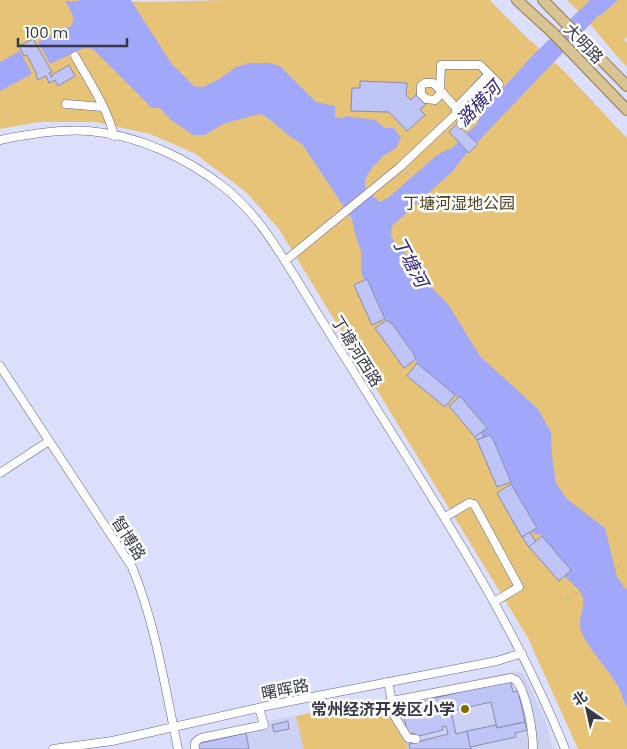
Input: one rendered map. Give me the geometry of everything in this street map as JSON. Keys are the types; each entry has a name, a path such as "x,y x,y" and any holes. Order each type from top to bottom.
{"main road":[{"name":"大明路","path":"517,0 553,33 627,110"},
{"name":"大明路","path":"543,0 627,86"}],"street":[{"path":"75,56 103,108 114,136"},
{"path":"285,260 402,165 456,114 456,108 441,91 441,65 480,65 500,84 462,124"},
{"path":"456,108 489,74"},
{"path":"66,104 103,108"},
{"name":"丁塘河西路","path":"0,140 36,133 90,131 137,140 185,161 226,188 261,224 445,517 522,653 548,706 565,749"},
{"name":"智博路","path":"0,366 132,567 144,602 178,749"},
{"path":"0,473 49,441"},
{"path":"445,517 468,503 474,504 519,587 494,602"},
{"name":"曙晖路","path":"53,749 112,741 259,708 497,662 522,653"},
{"path":"392,701 510,678 516,680 522,692 533,738 533,749"},
{"path":"388,682 395,717 408,738 416,739"},
{"path":"195,749 194,744 200,738 264,725 259,708"}],"path":[{"path":"409,176 433,200"},
{"path":"567,599 620,566"}],"shaded area":[{"path":"515,671 524,674 546,722 553,749 192,749 190,740 196,735"}],"green space":[{"name":"丁塘河湿地公园","path":"0,0 147,2 224,0 490,0 519,30 564,71 627,138 627,749 578,749 528,638 279,229 246,192 194,153 150,134 96,122 39,122 0,129"},
{"path":"567,0 627,0 627,36 624,40 627,43 627,67 583,16"},
{"path":"388,698 393,720 408,749 304,749 296,716"}],"water":[{"name":"丁塘河","path":"131,0 171,63 194,86 203,87 236,67 249,63 270,63 280,66 316,102 335,106 335,117 344,118 346,116 375,120 385,128 394,128 401,138 396,148 383,156 365,179 365,189 380,202 389,197 437,155 453,147 477,124 484,109 533,55 590,0 618,0 599,15 465,155 453,171 392,226 391,236 432,288 448,304 480,356 538,409 551,432 556,483 567,499 605,528 617,577 627,591 627,708 618,686 588,645 581,631 580,622 583,598 581,593 564,576 571,570 539,534 536,535 532,531 537,528 511,484 493,439 490,435 484,437 481,432 487,427 460,396 458,398 417,363 413,353 393,325 385,319 367,279 364,280 361,272 361,251 352,219 302,144 265,116 259,114 223,124 205,135 193,135 170,119 160,108 152,108 93,49 84,48 50,64 38,42 71,26 73,16 65,1"},
{"path":"20,51 32,74 0,91 0,62"}],"building":[{"path":"33,39 52,72 49,73 51,77 69,65 75,76 58,86 55,80 49,83 46,76 38,80 27,55 24,56 19,46"},
{"path":"360,81 407,83 406,95 411,100 418,93 427,103 420,110 425,115 407,131 389,112 351,111 352,88 360,88"},
{"path":"457,124 478,144 469,153 449,132"},
{"path":"367,279 385,319 372,325 354,285"},
{"path":"387,320 393,325 416,359 404,368 375,328"},
{"path":"417,363 455,395 445,407 407,376"},
{"path":"460,396 487,428 475,437 449,406"},
{"path":"481,432 484,437 477,440 475,437"},
{"path":"490,435 511,482 497,487 477,440"},
{"path":"511,484 537,528 522,537 497,493"},
{"path":"530,532 536,542 529,547 522,537"},
{"path":"542,536 571,570 559,581 529,547"},
{"path":"510,680 513,692 518,691 525,722 497,728 491,702 451,711 456,734 467,731 471,749 410,749 409,744 448,734 446,726 442,727 443,730 415,737 414,733 408,734 401,705 409,703 409,701 434,695 435,698"},
{"path":"288,721 289,729 274,732 272,725"},
{"path":"525,722 527,730 515,733 516,737 470,747 467,731 496,725 497,728"},
{"path":"246,733 249,749 197,749 196,744"}],"place":[{"name":"常州经济开发区小学","path":"465,709"}],"water label":[{"name":"潞横河","path":"479,104"}]}
